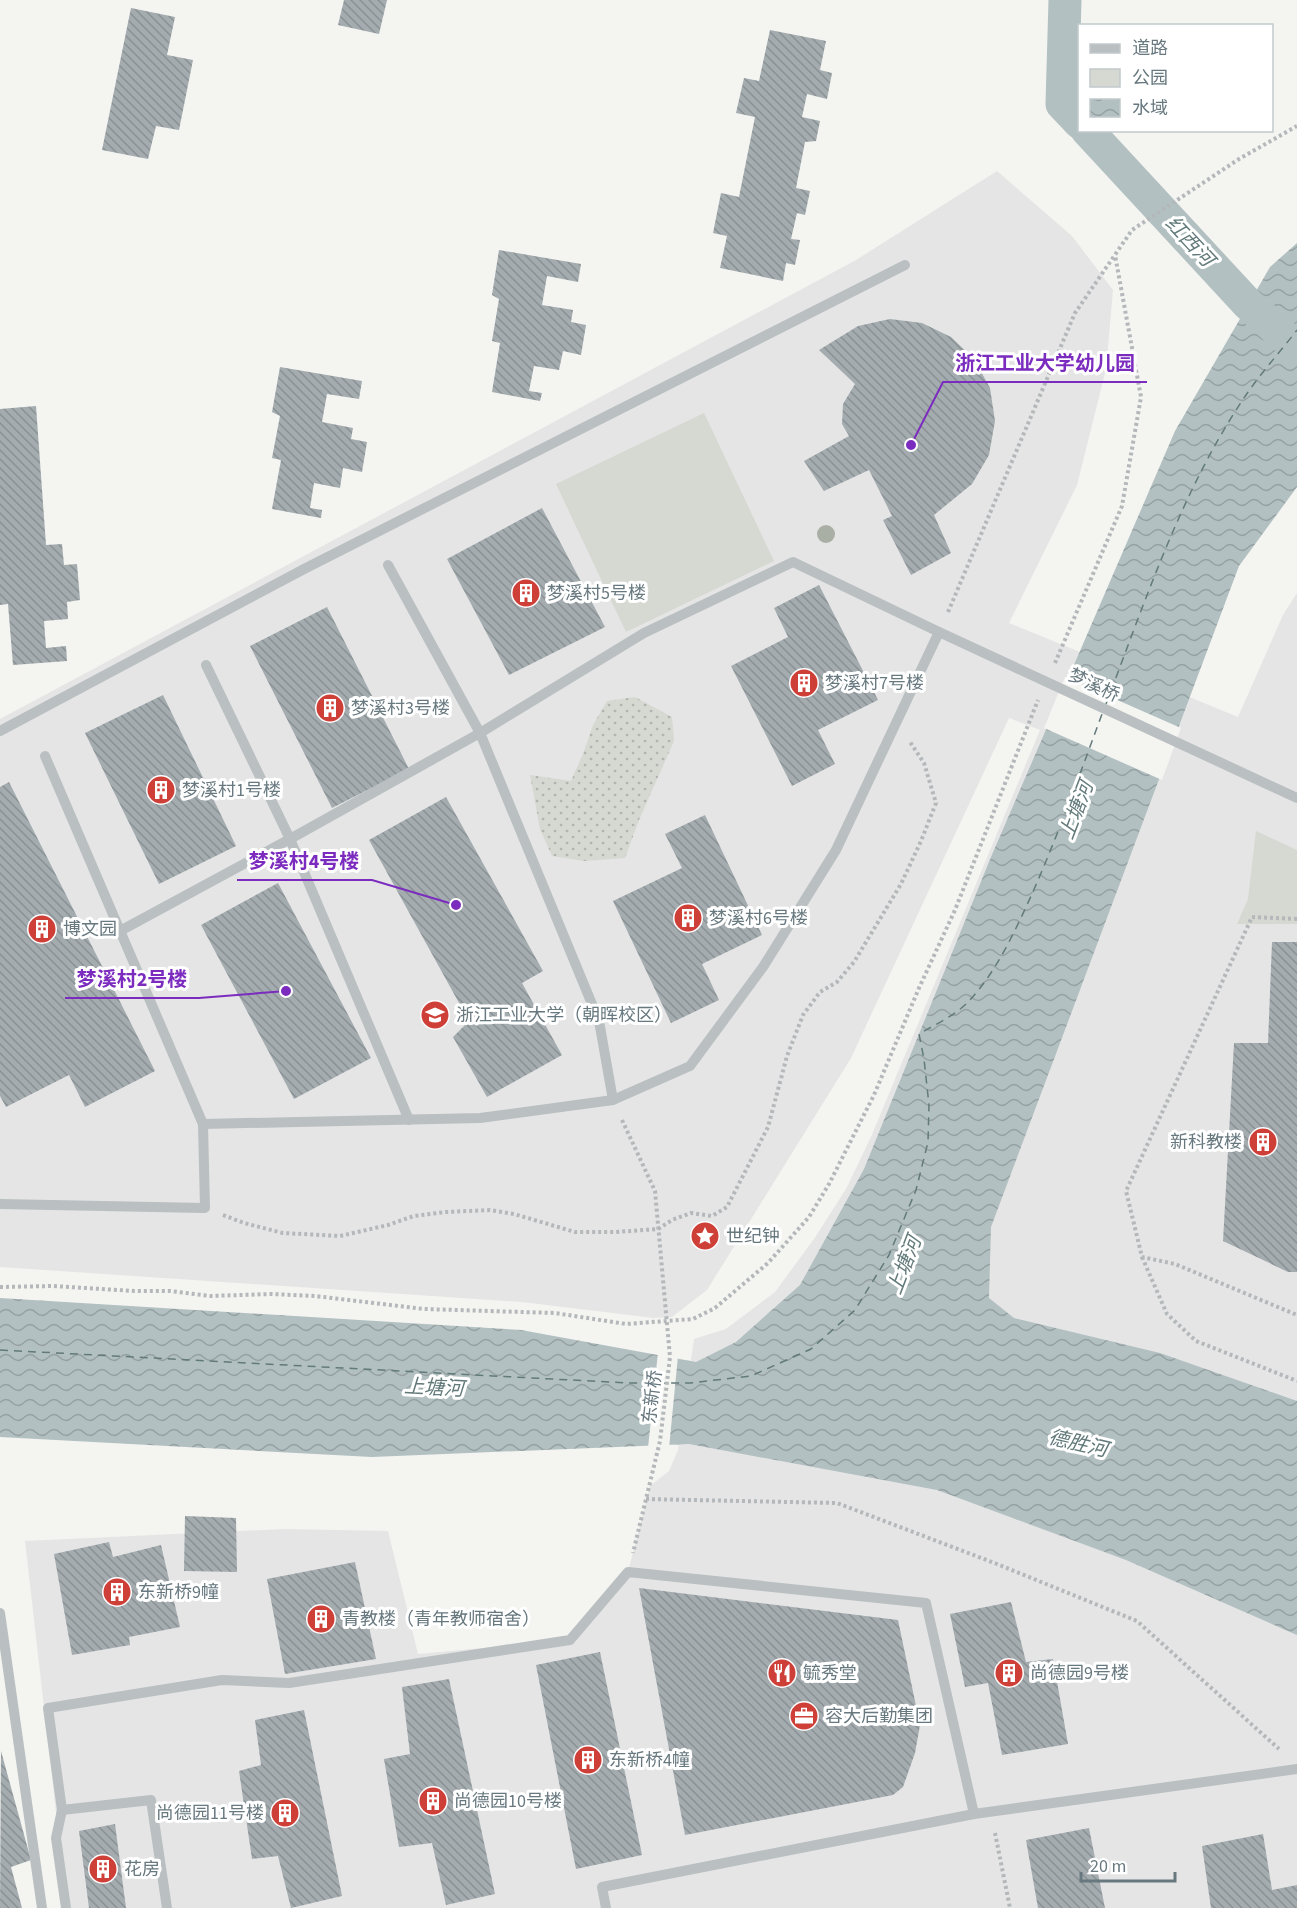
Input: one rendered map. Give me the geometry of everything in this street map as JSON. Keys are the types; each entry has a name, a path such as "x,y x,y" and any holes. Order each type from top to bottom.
{"street":[{"path":"0,730 306,568 905,265"},
{"name":"梦溪桥","path":"480,733 645,633 793,562 1297,798"},
{"path":"388,565 480,733 599,1021 613,1100"},
{"path":"203,1124 480,1118 613,1100 690,1066 763,967 836,850 939,632"},
{"path":"206,665 290,839 410,1120"},
{"path":"120,931 480,733"},
{"path":"0,1204 205,1208 203,1124 45,756"},
{"path":"66,1908 56,1838 62,1809 48,1708 222,1680 290,1683 570,1640 628,1572 926,1603 974,1814"},
{"path":"0,1613 42,1908"},
{"path":"606,1908 602,1887 974,1814 1297,1769"},
{"path":"62,1809 151,1800 167,1908"}],"path":[{"path":"939,632 1075,313 1132,230 1239,159 1297,126"},
{"path":"1053,668 1122,506 1141,397 1115,255"},
{"path":"0,1287 171,1291 210,1296 271,1294 315,1296 424,1309 555,1313 626,1324 693,1319 715,1308 768,1263 809,1217 829,1184 874,1095 955,910 1040,697"},
{"path":"205,1208 244,1223 283,1233 340,1236 414,1216 490,1210 514,1214 576,1232 658,1229 672,1220 691,1214 712,1216 727,1207 768,1127 787,1056 803,1015 820,992 837,982 854,962 901,884 936,803 924,763 896,722"},
{"path":"1297,919 1252,917 1126,1191 1142,1257 1167,1314 1197,1341 1297,1381"},
{"name":"东新桥","path":"613,1100 655,1191 670,1358 660,1441 628,1572"},
{"path":"1142,1257 1175,1264 1297,1315"},
{"path":"646,1499 837,1503 997,1564 1137,1621 1279,1750"},
{"path":"991,1812 1010,1908"}],"shaded area":[{"name":"浙江工业大学（朝晖校区）","path":"997,171 1072,236 1113,290 1106,369 1077,485 1009,623 1238,717 1283,615 1297,593 1297,1908 67,1908 25,1541 284,1529 388,1531 418,1654 570,1640 628,1572 650,1486 669,1471 678,1450 694,1339 726,1329 775,1292 814,1239 846,1189 871,1137 1040,730 1009,718 851,1058 707,1290 672,1317 654,1318 522,1302 0,1267 0,719 856,260"}],"green space":[{"path":"704,413 774,561 626,632 556,484"},
{"path":"635,697 672,717 674,741 625,858 584,861 552,856 540,829 530,775 571,781 593,725 607,701"},
{"path":"1256,831 1297,850 1297,924 1237,924 1248,899"}],"water":[{"path":"1297,243 1297,487 1239,566 991,1227 989,1298 1014,1318 1160,1353 1297,1401 1297,1635 1126,1560 937,1490 689,1444 372,1457 0,1437 0,1298 521,1330 696,1362 736,1342 800,1285 864,1169 991,857 1175,431 1270,267"}],"pier":[{"path":"1065,677 1181,728 1162,780 1044,728"},
{"path":"658,1352 678,1356 669,1448 648,1448"}],"building":[{"path":"344,0 387,0 379,34 338,25"},
{"path":"131,8 175,17 167,55 193,60 179,130 156,126 148,159 102,150"},
{"path":"770,30 826,41 820,70 832,73 827,99 807,94 802,117 820,121 816,141 805,142 796,188 810,191 805,215 797,213 791,239 800,240 795,265 786,263 783,281 720,268 727,236 713,233 721,193 739,197 755,117 736,113 744,78 759,81"},
{"path":"499,250 581,264 578,282 547,276 542,305 573,310 571,322 586,325 581,355 563,351 559,370 534,366 529,391 542,393 540,401 492,392 500,343 492,341 499,299 492,295"},
{"path":"890,319 922,323 951,337 974,359 990,388 995,421 989,455 972,484 934,515 951,553 911,575 883,520 892,516 869,470 824,491 804,461 849,436 842,424 843,404 855,384 819,350 858,326"},
{"path":"280,367 362,381 359,399 327,394 322,422 353,428 351,439 367,442 362,472 343,468 340,488 314,483 310,508 322,510 321,518 272,509 281,460 272,458 280,416 272,412"},
{"path":"36,406 46,545 62,544 64,565 77,564 80,600 67,602 68,619 44,621 46,648 66,646 67,661 13,665 8,604 0,605 0,409"},
{"name":"梦溪村5号楼","path":"542,508 605,627 509,675 447,559"},
{"name":"梦溪村7号楼","path":"819,585 878,700 818,730 835,764 792,786 731,666 788,637 774,608"},
{"name":"梦溪村3号楼","path":"327,607 409,769 332,808 250,646"},
{"name":"梦溪村1号楼","path":"163,695 236,846 159,884 85,733"},
{"name":"博文园","path":"9,782 155,1071 85,1107 69,1075 6,1107 0,1096 0,787"},
{"path":"446,797 543,971 522,983 562,1055 487,1097 453,1037 469,1021 369,840"},
{"name":"梦溪村6号楼","path":"705,815 762,935 702,964 719,1000 671,1023 613,901 682,868 665,834"},
{"path":"278,883 371,1058 294,1099 201,925"},
{"name":"新科教楼","path":"1272,942 1297,942 1297,1272 1288,1272 1223,1241 1234,1043 1268,1043"},
{"path":"185,1516 236,1518 237,1572 184,1571"},
{"name":"东新桥9幢","path":"109,1542 113,1557 161,1545 180,1627 129,1637 130,1645 72,1655 54,1554"},
{"name":"青教楼（青年教师宿舍）","path":"355,1562 376,1659 285,1674 267,1579"},
{"name":"毓秀堂","path":"639,1588 898,1620 920,1725 915,1753 903,1787 893,1795 685,1835"},
{"name":"尚德园9号楼","path":"1011,1602 1026,1662 1053,1659 1068,1744 1002,1755 988,1683 965,1687 950,1614"},
{"name":"东新桥4幢","path":"600,1652 642,1855 576,1869 536,1665"},
{"name":"尚德园10号楼","path":"449,1679 495,1894 446,1905 432,1843 399,1847 384,1759 410,1754 402,1687"},
{"name":"尚德园11号楼","path":"304,1710 342,1896 291,1908 278,1856 252,1859 239,1771 261,1765 255,1720"},
{"path":"1,1751 31,1860 11,1867 22,1908 0,1908"},
{"name":"花房","path":"115,1824 126,1908 89,1908 79,1831"},
{"path":"1089,1828 1105,1908 1038,1908 1026,1840"},
{"path":"1263,1834 1272,1890 1297,1885 1297,1908 1211,1908 1202,1846"}],"waterway":[{"name":"红西河","path":"1065,0 1062,104 1078,121"},
{"name":"红西河","path":"1089,132 1248,304 1297,348"}],"ferry route":[{"path":"1106,704 1167,545 1203,468 1246,395 1297,330"},
{"path":"0,1350 628,1383 690,1383 751,1376 811,1349 855,1310 889,1255 916,1190 928,1142 929,1105 919,1034 964,1006 988,977 1005,950 1051,849 1102,714"}],"place":[{"name":"浙江工业大学幼儿园","path":"911,445"},
{"name":"梦溪村5号楼","path":"526,593"},
{"name":"梦溪村7号楼","path":"804,683"},
{"name":"梦溪村3号楼","path":"330,708"},
{"name":"梦溪村1号楼","path":"161,790"},
{"name":"梦溪村4号楼","path":"456,905"},
{"name":"梦溪村6号楼","path":"688,918"},
{"name":"博文园","path":"42,929"},
{"name":"梦溪村2号楼","path":"286,991"},
{"name":"浙江工业大学（朝晖校区）","path":"435,1015"},
{"name":"新科教楼","path":"1263,1142"},
{"name":"世纪钟","path":"705,1236"},
{"name":"东新桥9幢","path":"117,1592"},
{"name":"青教楼（青年教师宿舍）","path":"321,1619"},
{"name":"毓秀堂","path":"782,1673"},
{"name":"尚德园9号楼","path":"1009,1673"},
{"name":"容大后勤集团","path":"804,1716"},
{"name":"东新桥4幢","path":"588,1760"},
{"name":"尚德园10号楼","path":"433,1801"},
{"name":"尚德园11号楼","path":"285,1813"},
{"name":"花房","path":"103,1869"}],"water label":[{"name":"上塘河","path":"1076,810"},
{"name":"上塘河","path":"904,1265"},
{"name":"上塘河","path":"434,1387"},
{"name":"德胜河","path":"1078,1443"}]}
